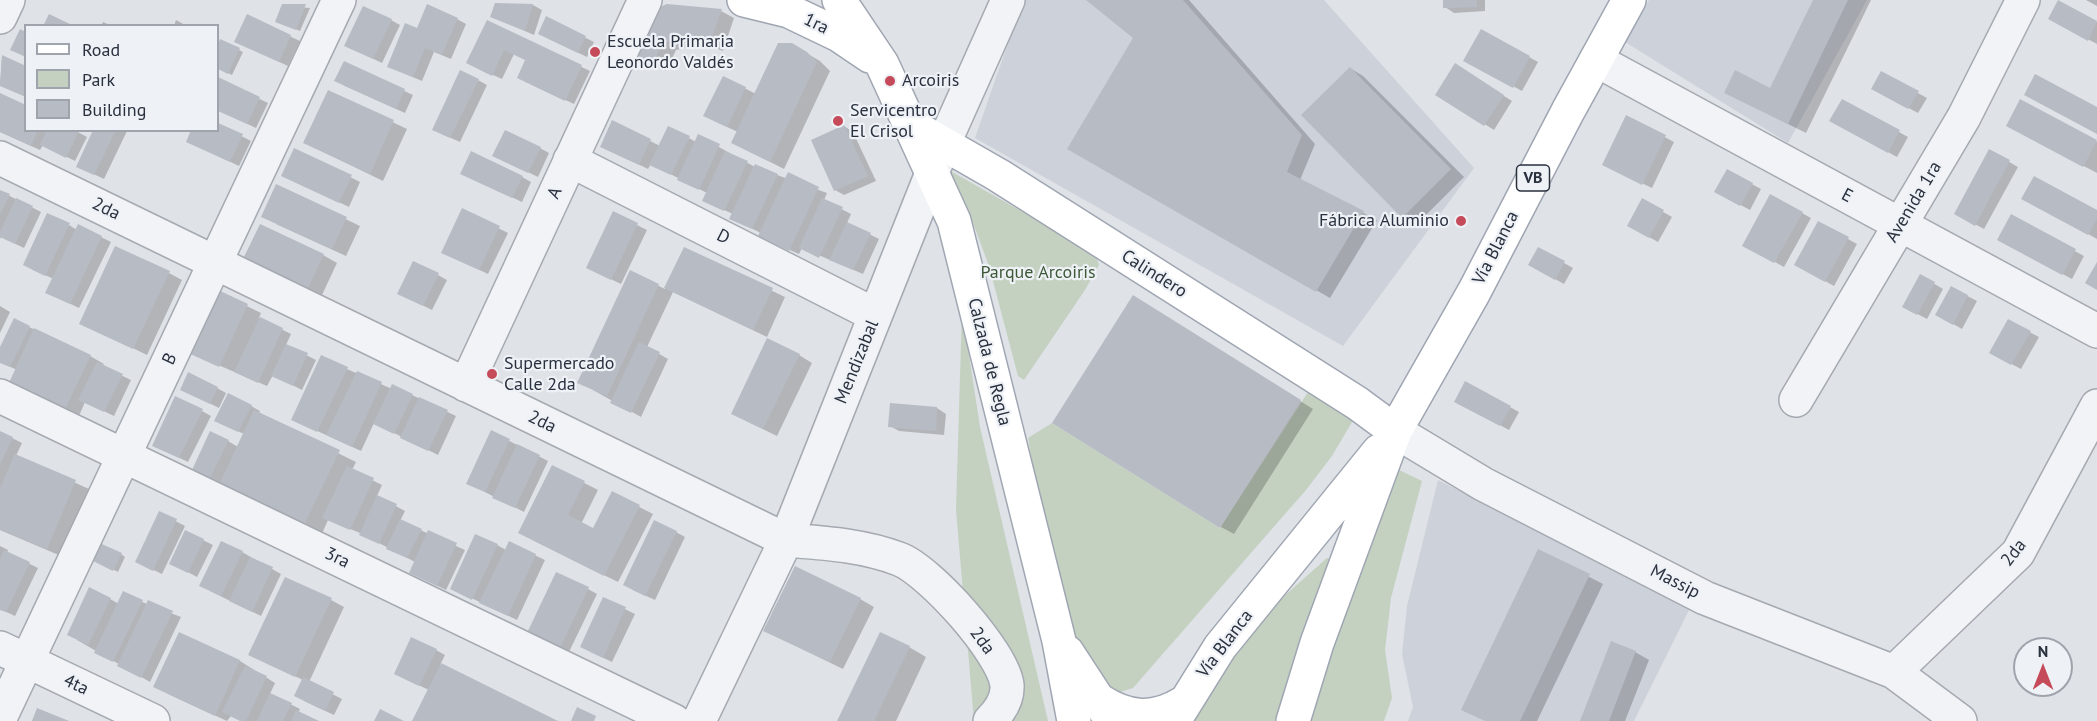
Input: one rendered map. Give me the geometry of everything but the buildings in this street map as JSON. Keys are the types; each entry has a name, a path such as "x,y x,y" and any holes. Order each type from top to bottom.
{"main road":[{"name":"1ra","path":"744,0 789,11 839,35 882,64"},
{"name":"Calzada de Regla","path":"839,0 882,64 954,221 1059,641 1074,721"},
{"name":"Vía Blanca","path":"1293,721 1317,643 1395,432 1474,292 1629,0"},
{"name":"Calindero","path":"909,124 944,143 1357,403 1395,432"},
{"name":"Vía Blanca","path":"1179,712 1220,647 1395,432"},
{"path":"1059,641 1106,710 1142,718 1179,712"}],"street":[{"path":"0,17 8,0"},
{"name":"B","path":"0,718 13,655 124,456 339,0"},
{"name":"A","path":"466,385 645,0"},
{"name":"Mendizabal","path":"697,720 786,540 944,143 1008,0"},
{"name":"Avenida 1ra","path":"1796,400 1965,117 2024,0"},
{"name":"E","path":"1596,60 2097,331"},
{"name":"2da","path":"0,158 786,540 856,546 901,559 937,584 997,662 1007,685 998,709"},
{"name":"D","path":"570,160 875,315"},
{"name":"3ra","path":"0,396 124,456 697,720"},
{"name":"2da","path":"1894,672 2018,553 2097,406"},
{"name":"Massip","path":"1395,432 1483,484 1705,598 1894,672 1960,721"},
{"name":"4ta","path":"13,655 153,721"}],"shaded area":[{"path":"1023,0 1324,0 1474,168 1343,346 975,138"},
{"path":"1649,0 1867,0 1788,143 1625,42"},
{"path":"1438,480 1690,608 1634,721 1408,721 1413,707 1402,654 1407,606"}],"green space":[{"name":"Parque Arcoiris","path":"947,169 1095,253 1099,265 1085,290 1024,380 1018,376 989,266 970,215"},
{"path":"962,309 980,427 1048,721 974,721 956,510"},
{"path":"1310,389 1355,417 1332,456 1306,490 1133,688 1120,692 1106,687 1077,650 1046,551 1028,438 1052,423 1220,528"},
{"path":"1395,468 1422,481 1391,598 1385,650 1392,698 1384,721 1307,721"},
{"path":"1327,558 1332,559 1280,721 1190,721 1198,705 1272,607"}],"place":[{"name":"Escuela Primaria Leonordo Valdés","path":"595,52"},
{"name":"Arcoiris","path":"890,81"},
{"name":"Servicentro El Crisol","path":"838,121"},
{"name":"Fábrica Aluminio","path":"1461,221"},
{"name":"Supermercado Calle 2da","path":"492,374"}]}
